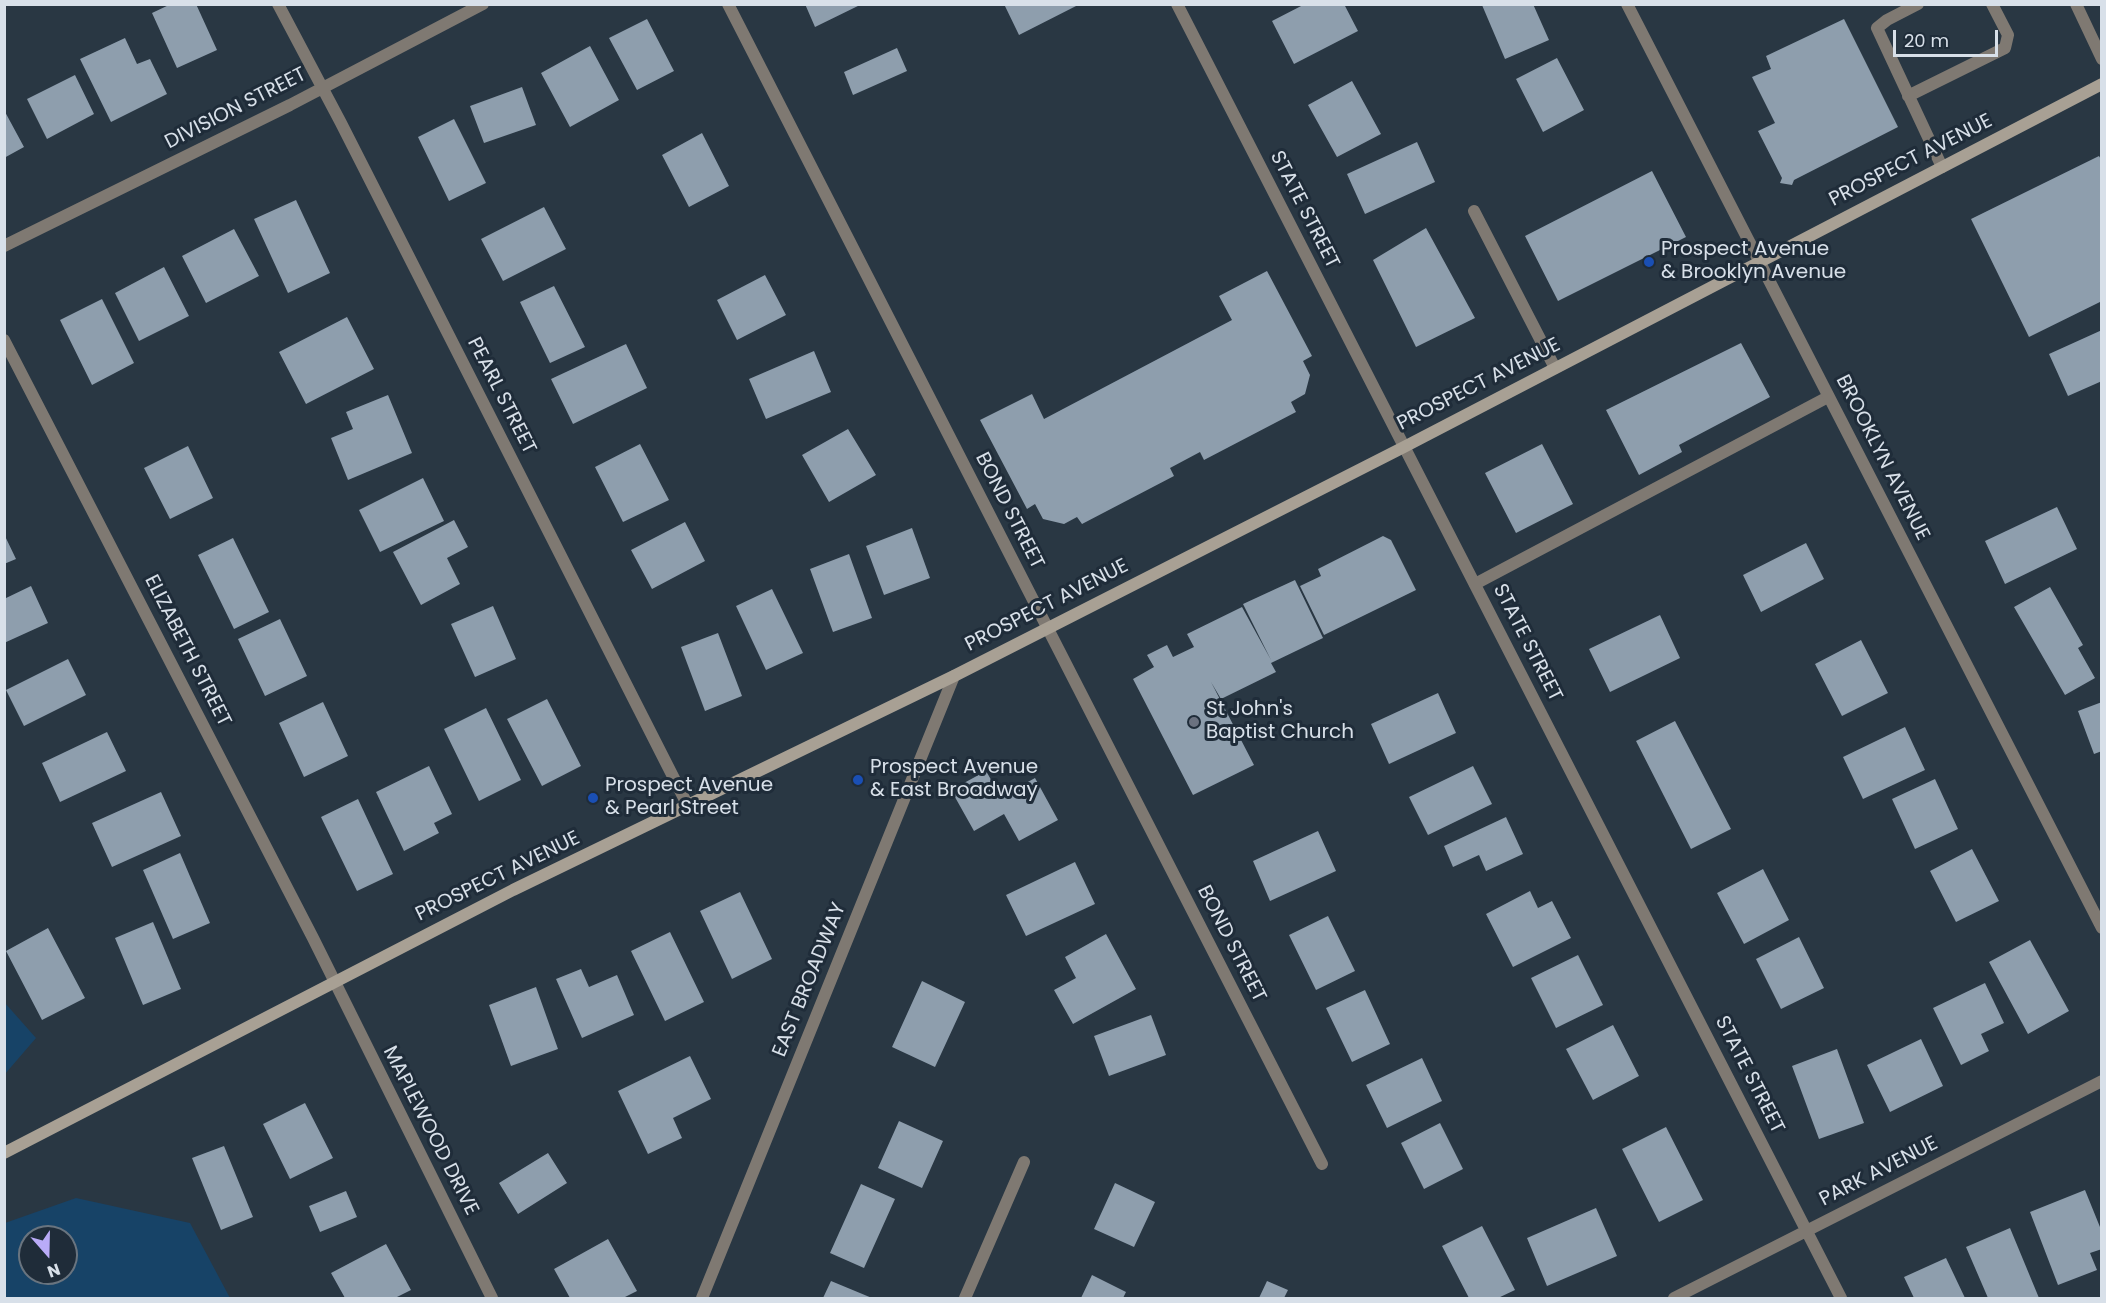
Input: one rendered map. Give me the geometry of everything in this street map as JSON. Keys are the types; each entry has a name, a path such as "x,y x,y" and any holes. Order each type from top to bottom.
{"main road":[{"name":"PROSPECT AVENUE","path":"4,1153 513,890 954,676 1404,447 2102,84"}],"street":[{"name":"PEARL STREET","path":"278,4 688,806"},
{"name":"DIVISION STREET","path":"4,246 322,88 483,4"},
{"name":"BOND STREET","path":"728,4 1322,1164"},
{"name":"STATE STREET","path":"1177,4 1841,1299"},
{"name":"BROOKLYN AVENUE","path":"1627,4 2102,928"},
{"path":"1918,4 1887,20 1877,28 1942,167"},
{"path":"1908,96 2005,48 2008,35 1992,4"},
{"path":"2076,4 2102,59"},
{"path":"1474,211 1555,368"},
{"name":"ELIZABETH STREET","path":"4,340 334,981"},
{"path":"1475,584 1828,397"},
{"name":"EAST BROADWAY","path":"702,1299 954,676"},
{"name":"MAPLEWOOD DRIVE","path":"334,981 492,1299"},
{"name":"PARK AVENUE","path":"1674,1299 2102,1081"},
{"path":"965,1299 1024,1162"}],"shaded area":[{"path":"5,1003 36,1038 5,1074"},
{"path":"76,1198 190,1223 230,1298 5,1298 5,1223"}],"building":[{"path":"171,4 196,4 217,50 177,68 152,13"},
{"path":"805,4 862,4 815,27"},
{"path":"1004,4 1080,4 1019,35"},
{"path":"1305,4 1344,4 1358,31 1294,64 1272,21"},
{"path":"1533,4 1549,40 1505,59 1482,5"},
{"path":"647,19 674,71 637,90 609,38"},
{"path":"1844,19 1898,127 1794,180 1792,185 1780,183 1782,178 1758,131 1775,123 1752,77 1771,69 1766,56"},
{"path":"125,38 137,64 150,59 167,94 111,122 80,59"},
{"path":"590,46 619,100 570,127 541,73"},
{"path":"897,48 907,71 853,95 844,72"},
{"path":"1557,58 1584,110 1543,132 1516,79"},
{"path":"75,75 94,114 47,139 27,99"},
{"path":"1352,81 1381,134 1337,157 1308,105"},
{"path":"522,87 536,125 484,143 470,106"},
{"path":"4,110 24,147 4,158"},
{"path":"454,119 486,183 449,201 418,137"},
{"path":"702,133 729,186 689,207 662,155"},
{"path":"1417,142 1435,182 1365,214 1347,174"},
{"path":"2099,156 2102,161 2102,301 2029,337 1971,219"},
{"path":"1652,171 1686,237 1558,301 1525,236"},
{"path":"296,200 330,273 288,293 254,219"},
{"path":"544,207 566,249 503,281 481,239"},
{"path":"1426,228 1475,318 1416,347 1373,260"},
{"path":"234,229 259,276 206,303 182,256"},
{"path":"164,267 189,316 139,341 115,293"},
{"path":"1267,271 1312,356 1303,361 1310,375 1305,394 1291,402 1296,412 1204,460 1200,452 1170,468 1174,476 1082,524 1077,517 1064,524 1043,519 1035,504 1027,509 980,420 1032,394 1044,419 1232,320 1219,296"},
{"path":"765,275 786,315 737,340 717,300"},
{"path":"554,286 585,347 550,363 520,302"},
{"path":"102,299 134,363 92,385 60,320"},
{"path":"347,317 374,369 306,404 279,352"},
{"path":"2102,330 2102,381 2068,396 2049,354"},
{"path":"1741,343 1770,397 1679,445 1682,452 1639,475 1606,410"},
{"path":"626,344 647,388 573,424 551,379"},
{"path":"814,351 831,392 766,419 749,379"},
{"path":"388,395 412,453 348,480 331,438 353,429 346,412"},
{"path":"848,429 876,475 829,502 802,455"},
{"path":"640,444 669,500 623,522 595,467"},
{"path":"1542,444 1573,504 1516,533 1485,473"},
{"path":"188,446 213,498 170,519 144,468"},
{"path":"423,478 444,521 380,552 359,510"},
{"path":"2057,507 2077,549 2005,584 1985,541"},
{"path":"454,520 468,547 447,558 460,584 421,605 393,552"},
{"path":"685,522 705,561 652,589 631,550"},
{"path":"912,528 930,578 884,595 866,546"},
{"path":"4,534 16,559 4,564"},
{"path":"1383,536 1391,540 1416,590 1324,635 1300,586 1321,576 1318,569"},
{"path":"233,538 269,612 234,629 198,555"},
{"path":"1806,543 1824,579 1761,612 1743,575"},
{"path":"849,554 872,618 833,632 810,569"},
{"path":"1295,580 1323,638 1271,663 1276,672 1221,699 1211,682 1254,765 1193,795 1133,679 1154,667 1147,655 1167,645 1173,657 1194,647 1187,634 1242,607 1271,660 1243,604"},
{"path":"31,586 48,623 4,643 4,599"},
{"path":"2050,587 2083,645 2078,648 2095,678 2065,695 2014,607"},
{"path":"772,589 803,653 766,670 736,606"},
{"path":"493,606 516,659 475,677 451,624"},
{"path":"1660,615 1680,658 1610,692 1589,649"},
{"path":"280,619 307,676 265,696 238,639"},
{"path":"718,633 742,696 705,711 681,647"},
{"path":"1861,640 1888,693 1842,716 1815,664"},
{"path":"68,659 86,695 24,726 6,690"},
{"path":"1438,693 1456,733 1389,764 1371,724"},
{"path":"547,699 581,766 542,786 507,719"},
{"path":"323,702 348,756 304,777 279,723"},
{"path":"2102,702 2102,751 2094,754 2078,711"},
{"path":"486,708 521,780 479,801 444,729"},
{"path":"1675,721 1731,829 1691,849 1636,741"},
{"path":"1905,727 1925,770 1863,799 1843,757"},
{"path":"107,732 126,771 60,802 42,763"},
{"path":"429,766 452,814 434,823 439,833 404,851 376,792"},
{"path":"1473,766 1492,804 1428,835 1409,797"},
{"path":"986,771 1001,797 1035,778 1058,820 1019,841 1004,814 974,831 951,790"},
{"path":"1935,779 1958,829 1915,849 1892,799"},
{"path":"161,792 181,836 112,867 92,823"},
{"path":"358,799 393,874 357,891 321,817"},
{"path":"1506,817 1523,854 1486,871 1479,855 1453,867 1444,846"},
{"path":"1318,831 1336,871 1270,901 1253,861"},
{"path":"1972,849 1999,901 1956,922 1930,871"},
{"path":"180,853 210,923 173,939 143,870"},
{"path":"1075,862 1095,904 1026,936 1006,895"},
{"path":"1763,869 1789,920 1744,944 1717,893"},
{"path":"1530,891 1538,908 1552,901 1571,938 1513,967 1486,914"},
{"path":"740,892 772,959 732,979 700,911"},
{"path":"1328,916 1355,971 1316,990 1289,935"},
{"path":"153,922 181,989 143,1005 115,938"},
{"path":"48,928 85,998 42,1020 6,951"},
{"path":"670,932 704,1002 665,1021 631,951"},
{"path":"1106,934 1136,989 1073,1024 1054,990 1076,978 1065,957"},
{"path":"1799,937 1824,988 1781,1009 1756,959"},
{"path":"2030,940 2069,1011 2028,1034 1989,962"},
{"path":"1578,955 1603,1005 1556,1028 1531,978"},
{"path":"581,969 589,987 617,975 634,1015 582,1038 556,979"},
{"path":"922,981 965,1002 935,1067 892,1047"},
{"path":"1985,983 2004,1023 1981,1034 1989,1051 1961,1065 1933,1008"},
{"path":"536,987 558,1049 511,1066 489,1005"},
{"path":"1365,990 1390,1044 1352,1062 1326,1008"},
{"path":"1151,1015 1166,1055 1109,1076 1094,1036"},
{"path":"1613,1025 1639,1076 1593,1100 1566,1049"},
{"path":"1921,1039 1943,1086 1890,1112 1867,1065"},
{"path":"1837,1049 1864,1123 1819,1139 1792,1066"},
{"path":"690,1056 711,1099 673,1118 682,1138 648,1154 618,1091"},
{"path":"1422,1058 1442,1101 1387,1128 1366,1085"},
{"path":"305,1103 333,1158 290,1179 263,1124"},
{"path":"899,1121 943,1141 922,1188 878,1168"},
{"path":"1440,1123 1463,1169 1424,1189 1401,1143"},
{"path":"1666,1127 1703,1200 1659,1222 1622,1149"},
{"path":"224,1146 253,1217 221,1230 192,1158"},
{"path":"548,1153 567,1183 518,1214 499,1183"},
{"path":"1115,1183 1155,1202 1134,1247 1094,1229"},
{"path":"861,1184 895,1199 864,1268 830,1253"},
{"path":"2085,1190 2102,1232 2102,1249 2090,1253 2097,1270 2058,1285 2030,1212"},
{"path":"346,1191 357,1217 320,1232 309,1206"},
{"path":"1596,1208 1617,1256 1547,1286 1527,1238"},
{"path":"1482,1226 1515,1290 1498,1298 1469,1298 1442,1246"},
{"path":"2010,1228 2039,1298 1988,1298 1966,1247"},
{"path":"608,1239 637,1291 623,1298 570,1298 554,1269"},
{"path":"386,1244 411,1290 395,1298 345,1298 331,1273"},
{"path":"1946,1258 1965,1298 1914,1298 1904,1277"},
{"path":"1092,1275 1126,1292 1123,1298 1081,1298"},
{"path":"831,1281 872,1298 823,1298"},
{"path":"1267,1281 1288,1290 1284,1298 1259,1298"}],"place":[{"name":"Prospect Avenue & Brooklyn Avenue","path":"1649,262"},
{"name":"St John's Baptist Church","path":"1194,722"},
{"name":"Prospect Avenue & East Broadway","path":"858,780"},
{"name":"Prospect Avenue & Pearl Street","path":"593,798"}]}
